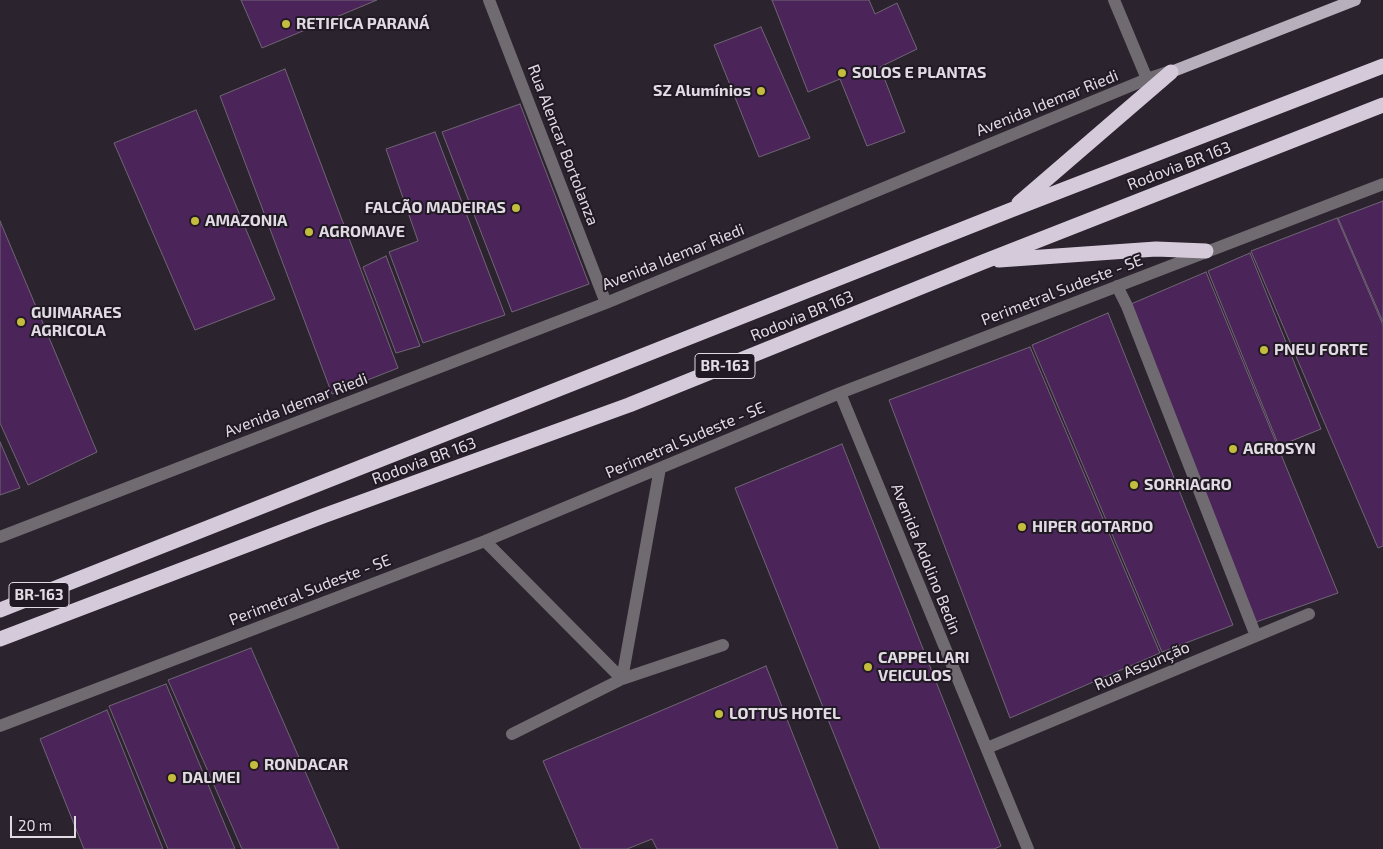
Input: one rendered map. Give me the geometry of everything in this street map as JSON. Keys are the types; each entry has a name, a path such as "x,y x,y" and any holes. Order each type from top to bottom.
{"highway":[{"name":"Rodovia BR 163","path":"0,610 1011,210 1383,66"},
{"path":"1011,210 1171,72"},
{"name":"Rodovia BR 163","path":"0,640 323,516 629,405 983,262 1383,105"},
{"path":"983,262 1156,250 1206,251"}],"main road":[{"name":"Avenida Idemar Riedi","path":"1171,72 1355,0"}],"street":[{"name":"Rua Alencar Bortolanza","path":"489,0 606,303"},
{"path":"1114,0 1147,79"},
{"name":"Avenida Idemar Riedi","path":"0,537 606,303 1147,79 1171,72"},
{"name":"Perimetral Sudeste - SE","path":"0,726 485,541 840,393 1383,184"},
{"path":"1117,286 1134,324 1256,636"},
{"name":"Avenida Adolino Bedin","path":"840,393 1028,849"},
{"path":"622,679 660,468"},
{"path":"485,541 622,679"},
{"name":"Rua Assunção","path":"986,748 1309,614"},
{"path":"512,734 622,679 723,645"}],"building":[{"name":"RETIFICA PARANÁ","path":"241,0 377,0 262,48"},
{"name":"SOLOS E PLANTAS","path":"772,0 869,0 875,14 897,3 917,49 880,67 905,132 867,146 840,79 808,92"},
{"name":"SZ Alumínios","path":"761,27 810,138 759,157 714,45"},
{"name":"AGROMAVE","path":"285,69 398,368 332,394 220,96"},
{"name":"FALCÃO MADEIRAS","path":"520,104 589,284 512,312 442,132"},
{"name":"AMAZONIA","path":"196,110 275,299 195,330 114,143"},
{"path":"435,132 505,315 423,343 389,252 418,241 386,149"},
{"path":"1383,201 1383,322 1338,218"},
{"path":"1337,218 1383,325 1383,546 1378,548 1251,251"},
{"name":"GUIMARAES AGRICOLA","path":"0,221 97,452 28,485 0,423"},
{"name":"PNEU FORTE","path":"1250,253 1321,429 1279,446 1208,271"},
{"path":"386,256 420,346 396,353 363,267"},
{"name":"AGROSYN","path":"1206,272 1338,593 1256,622 1131,304"},
{"name":"SORRIAGRO","path":"1108,313 1233,625 1162,652 1032,345"},
{"name":"HIPER GOTARDO","path":"1030,347 1160,653 1010,718 889,400"},
{"path":"0,442 20,488 0,495"},
{"name":"CAPPELLARI VEICULOS","path":"842,444 1001,846 994,849 880,849 735,488"},
{"name":"RONDACAR","path":"251,648 339,849 242,849 168,680"},
{"name":"LOTTUS HOTEL","path":"766,666 838,849 657,849 652,839 627,849 581,849 543,761"},
{"name":"DALMEI","path":"166,684 235,849 168,849 109,706"},
{"path":"107,710 163,849 84,849 40,739"}],"place":[{"name":"RETIFICA PARANÁ","path":"286,24"},
{"name":"SOLOS E PLANTAS","path":"842,73"},
{"name":"SZ Alumínios","path":"761,91"},
{"name":"FALCÃO MADEIRAS","path":"516,208"},
{"name":"AMAZONIA","path":"195,221"},
{"name":"AGROMAVE","path":"309,232"},
{"name":"GUIMARAES AGRICOLA","path":"21,322"},
{"name":"PNEU FORTE","path":"1264,350"},
{"name":"AGROSYN","path":"1233,449"},
{"name":"SORRIAGRO","path":"1134,485"},
{"name":"HIPER GOTARDO","path":"1022,527"},
{"name":"CAPPELLARI VEICULOS","path":"868,667"},
{"name":"LOTTUS HOTEL","path":"719,714"},
{"name":"RONDACAR","path":"254,765"},
{"name":"DALMEI","path":"172,778"}]}
